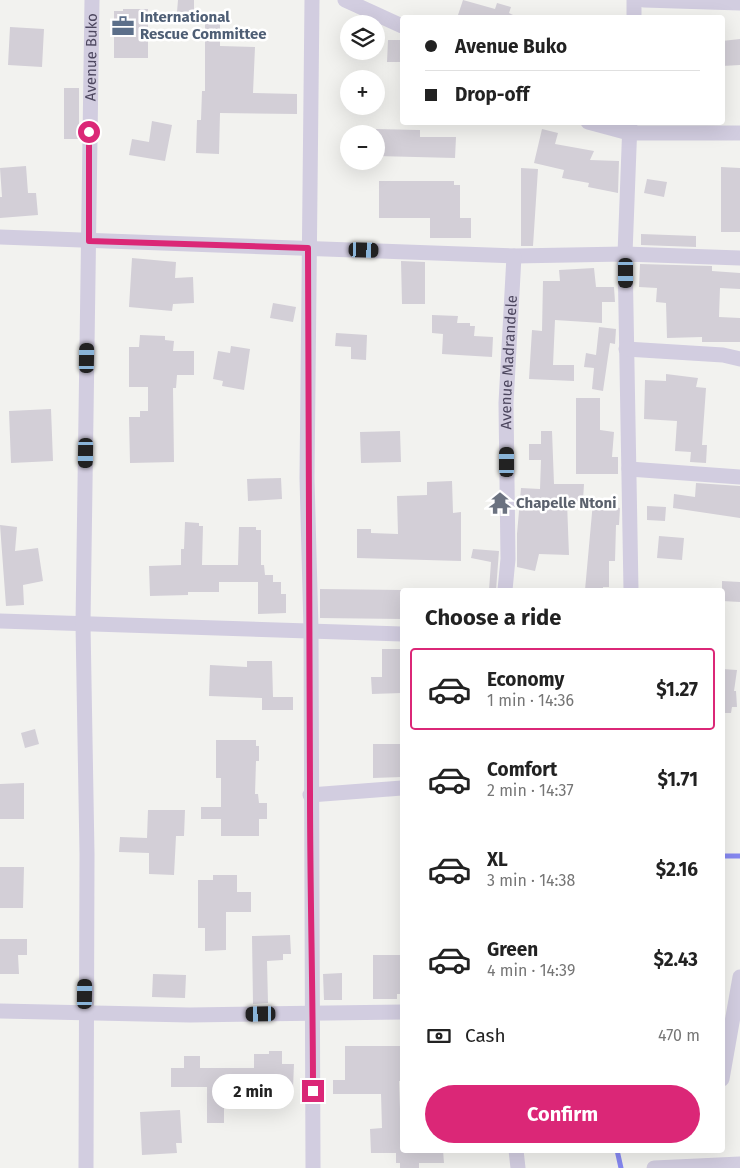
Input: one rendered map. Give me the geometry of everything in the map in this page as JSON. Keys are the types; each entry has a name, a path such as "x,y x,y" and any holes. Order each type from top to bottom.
{"street":[{"name":"Avenue Buko","path":"86,1168 87,854 83,624 92,0"},
{"path":"312,0 308,248 308,478 311,630 310,796 314,1014 313,1168"},
{"path":"345,0 400,25"},
{"path":"634,0 634,15"},
{"path":"644,0 740,4"},
{"path":"609,125 630,128 740,133"},
{"path":"630,128 625,254 631,588"},
{"path":"0,237 514,256 625,254 740,258"},
{"name":"Avenue Madrandele","path":"505,588 508,559 506,403 514,256"},
{"path":"626,349 723,355 740,359"},
{"path":"629,469 740,477"},
{"path":"0,621 400,634"},
{"path":"310,796 400,788"},
{"path":"725,1062 740,977"},
{"path":"0,1010 85,1014 400,1012"},
{"path":"516,1153 518,1168"},
{"path":"654,1168 708,1157 740,1164"}],"building":[{"path":"178,0 194,0 194,13 177,12"},
{"path":"463,0 495,9 497,3 511,7 509,13 513,15 458,15"},
{"path":"123,9 148,9 148,58 114,58 114,11 123,11"},
{"path":"205,17 220,17 220,46 255,47 253,93 297,94 297,114 220,113 219,154 196,153 197,120 201,120 202,91 205,91"},
{"path":"10,27 44,29 42,67 8,65"},
{"path":"740,39 740,65 725,66 725,41"},
{"path":"388,40 400,40 400,62 387,62"},
{"path":"64,88 79,88 79,139 64,139"},
{"path":"152,121 172,125 165,161 129,155 132,139 149,142"},
{"path":"385,129 420,130 420,137 456,137 455,158 385,156"},
{"path":"542,129 558,133 555,144 594,151 590,160 619,161 618,193 588,187 589,183 562,178 564,170 534,163"},
{"path":"26,166 28,193 36,193 38,215 0,218 0,197 2,197 0,168"},
{"path":"721,167 740,168 740,232 721,232"},
{"path":"521,168 538,169 533,246 521,246"},
{"path":"647,179 667,182 664,197 644,193"},
{"path":"379,181 454,181 454,185 460,185 460,218 471,218 471,238 430,238 430,218 379,218"},
{"path":"641,234 696,236 696,247 641,245"},
{"path":"132,258 176,262 175,278 193,277 194,303 173,304 172,311 129,307"},
{"path":"401,261 425,262 425,304 402,304"},
{"path":"640,264 712,266 712,271 740,273 740,289 720,288 719,317 740,318 740,342 702,342 702,337 667,338 666,303 656,302 657,288 639,287"},
{"path":"594,268 596,287 614,287 615,302 602,302 602,323 555,320 553,365 574,365 574,381 529,379 532,330 542,331 543,281 560,281 559,270"},
{"path":"273,303 296,307 293,322 270,318"},
{"path":"432,315 458,316 457,323 470,323 470,326 475,326 474,336 493,337 492,357 442,354 443,334 432,333"},
{"path":"599,327 616,329 615,344 610,343 603,391 592,389 594,368 584,367 586,353 596,355"},
{"path":"336,333 367,335 366,360 351,359 351,347 335,346"},
{"path":"140,335 165,336 165,340 174,341 173,351 194,351 194,375 177,375 176,388 173,388 174,462 130,463 129,417 140,417 140,411 148,411 148,387 129,387 129,347 139,347"},
{"path":"231,346 250,349 244,390 222,386 223,381 213,379 218,351 230,353"},
{"path":"666,374 698,378 696,387 706,388 702,445 707,445 706,463 690,462 691,452 675,451 677,421 644,419 645,380 666,381"},
{"path":"576,398 600,398 600,430 614,432 612,457 618,457 618,474 576,474"},
{"path":"51,409 53,461 11,463 9,411"},
{"path":"400,431 401,462 361,463 360,432"},
{"path":"541,431 552,431 554,484 584,484 583,501 567,502 569,555 539,554 535,571 517,567 517,534 521,488 540,489 541,460 529,460 529,444 541,444"},
{"path":"281,478 282,499 248,501 247,479"},
{"path":"452,481 453,513 461,512 461,561 357,558 357,529 371,529 371,533 398,534 397,496 427,495 427,482"},
{"path":"696,483 740,486 740,518 673,508 674,494 695,497"},
{"path":"593,502 613,503 613,507 620,508 619,525 616,525 615,561 609,561 609,587 585,588"},
{"path":"647,506 666,507 665,521 647,520"},
{"path":"185,522 199,523 199,526 203,526 202,565 238,565 239,527 256,527 256,530 261,530 261,565 264,565 265,575 273,575 273,582 281,582 281,594 286,594 286,613 258,614 258,582 219,582 219,592 188,592 188,595 150,596 149,566 181,565 181,549 184,549"},
{"path":"0,525 17,527 15,551 38,548 43,581 23,585 24,605 6,606"},
{"path":"659,536 684,538 682,560 657,558"},
{"path":"473,549 499,551 496,588 489,588 491,562 471,558"},
{"path":"722,581 740,582 740,602 725,601 725,588 722,588"},
{"path":"320,589 400,590 400,619 320,618"},
{"path":"382,649 400,649 400,693 372,694 371,677 382,677"},
{"path":"247,661 272,661 273,697 293,697 293,710 262,710 262,698 209,696 210,665 247,667"},
{"path":"725,669 737,670 734,691 736,691 737,707 732,707 731,713 725,713"},
{"path":"35,729 39,744 25,748 21,733"},
{"path":"216,740 256,740 256,746 259,746 259,761 256,761 255,794 258,794 259,803 267,803 267,819 259,819 259,836 221,836 221,819 201,819 201,807 221,807 221,778 216,778"},
{"path":"373,744 400,744 400,777 373,778"},
{"path":"24,783 24,819 0,819 0,784"},
{"path":"148,810 185,810 184,836 176,836 174,875 149,874 149,853 119,852 120,837 147,838"},
{"path":"0,867 24,867 23,908 0,908"},
{"path":"213,875 237,875 237,892 251,892 251,912 226,912 226,950 205,951 205,928 198,928 198,880 213,880"},
{"path":"290,935 291,954 283,954 283,960 267,961 268,1003 253,1004 252,936"},
{"path":"0,939 27,939 27,955 18,955 19,974 0,974"},
{"path":"373,955 400,955 400,994 397,994 397,999 373,999"},
{"path":"342,973 342,1000 324,1000 323,974"},
{"path":"153,974 186,975 185,998 152,997"},
{"path":"345,1046 400,1046 400,1153 443,1153 444,1163 419,1163 419,1168 400,1168 400,1163 396,1163 396,1153 371,1153 370,1129 382,1128 381,1094 333,1094 333,1080 345,1080"},
{"path":"269,1051 282,1051 282,1064 294,1064 293,1088 253,1088 253,1083 224,1083 224,1123 207,1123 207,1087 171,1087 171,1068 184,1068 184,1056 200,1056 200,1068 254,1068 254,1054 269,1054"},
{"path":"180,1110 182,1143 176,1143 177,1153 142,1155 140,1112"}],"waterway":[{"path":"725,856 740,856"},
{"path":"618,1153 621,1168"}],"place":[{"name":"International Rescue Committee","path":"123,26"},
{"name":"Chapelle Ntoni","path":"500,503"}],"route":[{"path":"89,132 89,241 308,248 313,1091"}]}
